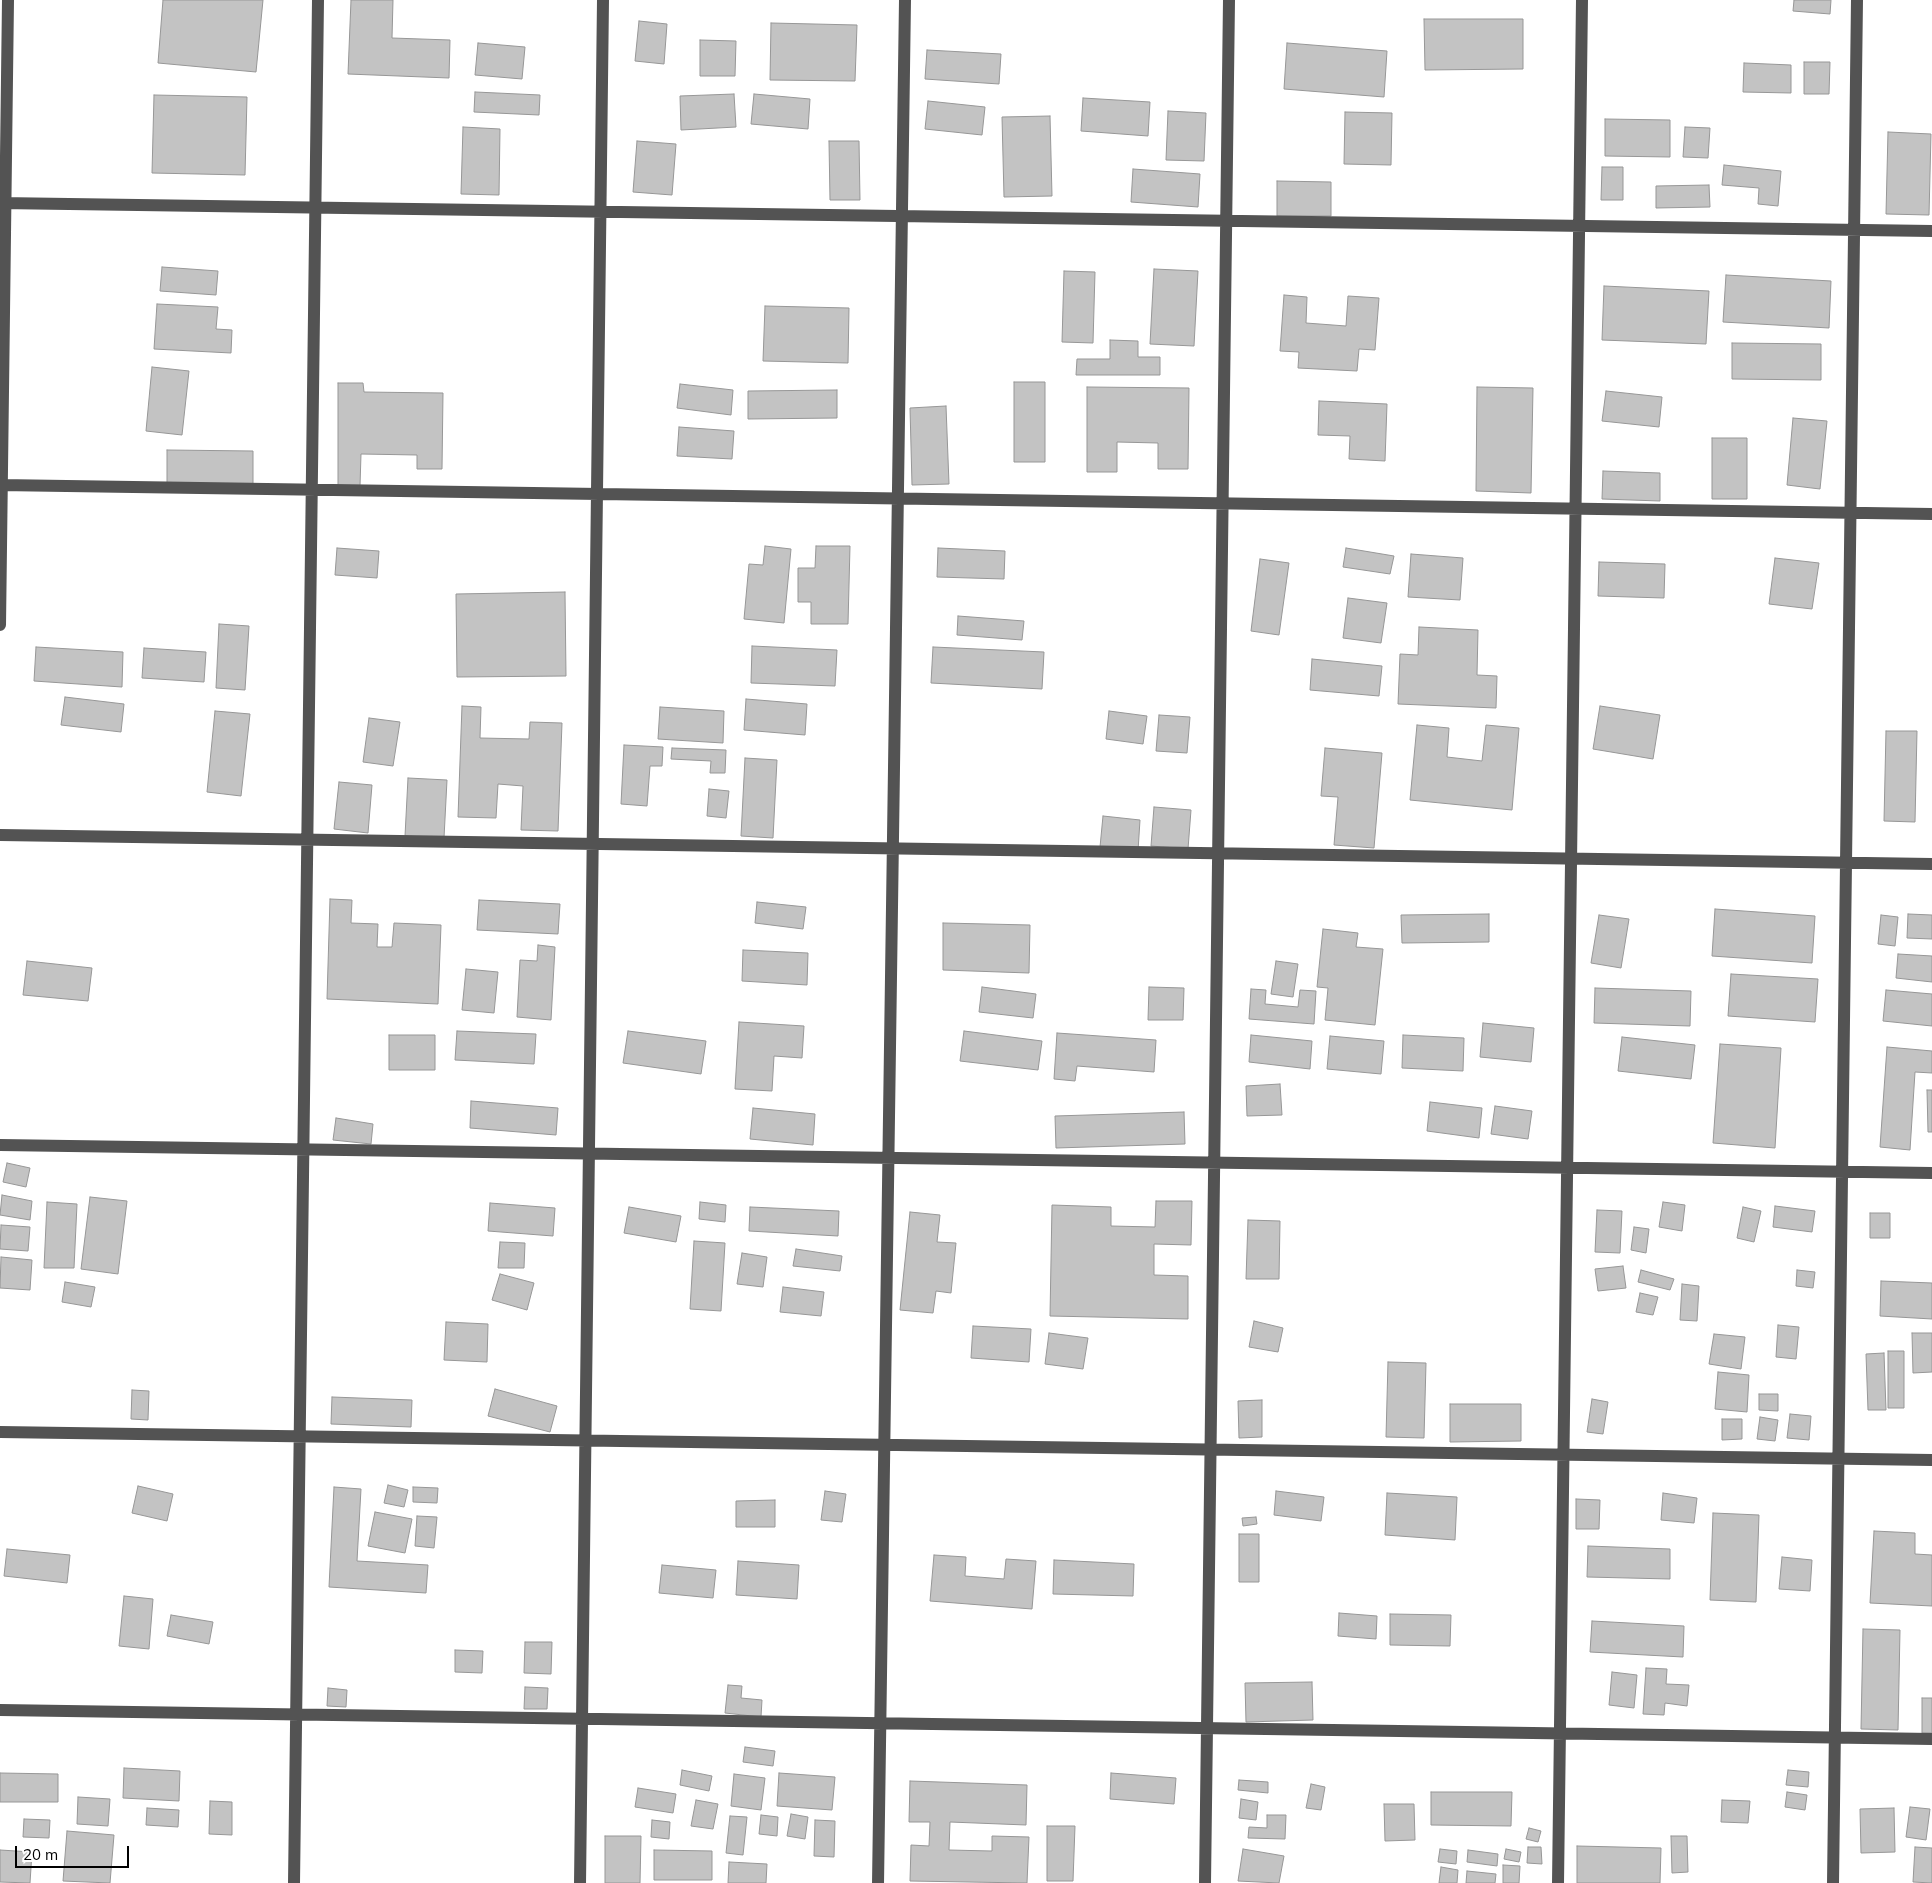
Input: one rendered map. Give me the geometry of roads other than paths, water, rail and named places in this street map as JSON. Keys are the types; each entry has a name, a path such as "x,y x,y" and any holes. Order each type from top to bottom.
{"street":[{"path":"0,625 3,203 8,0"},
{"path":"294,1883 318,0"},
{"path":"580,1883 603,0"},
{"path":"878,1883 905,0"},
{"path":"1205,1883 1229,0"},
{"path":"1558,1883 1582,0"},
{"path":"1833,1883 1857,0"},
{"path":"3,203 1932,231"},
{"path":"1,485 1932,514"},
{"path":"0,836 1932,864"},
{"path":"0,1145 1932,1173"},
{"path":"0,1432 1932,1460"},
{"path":"0,1710 1932,1739"}]}
